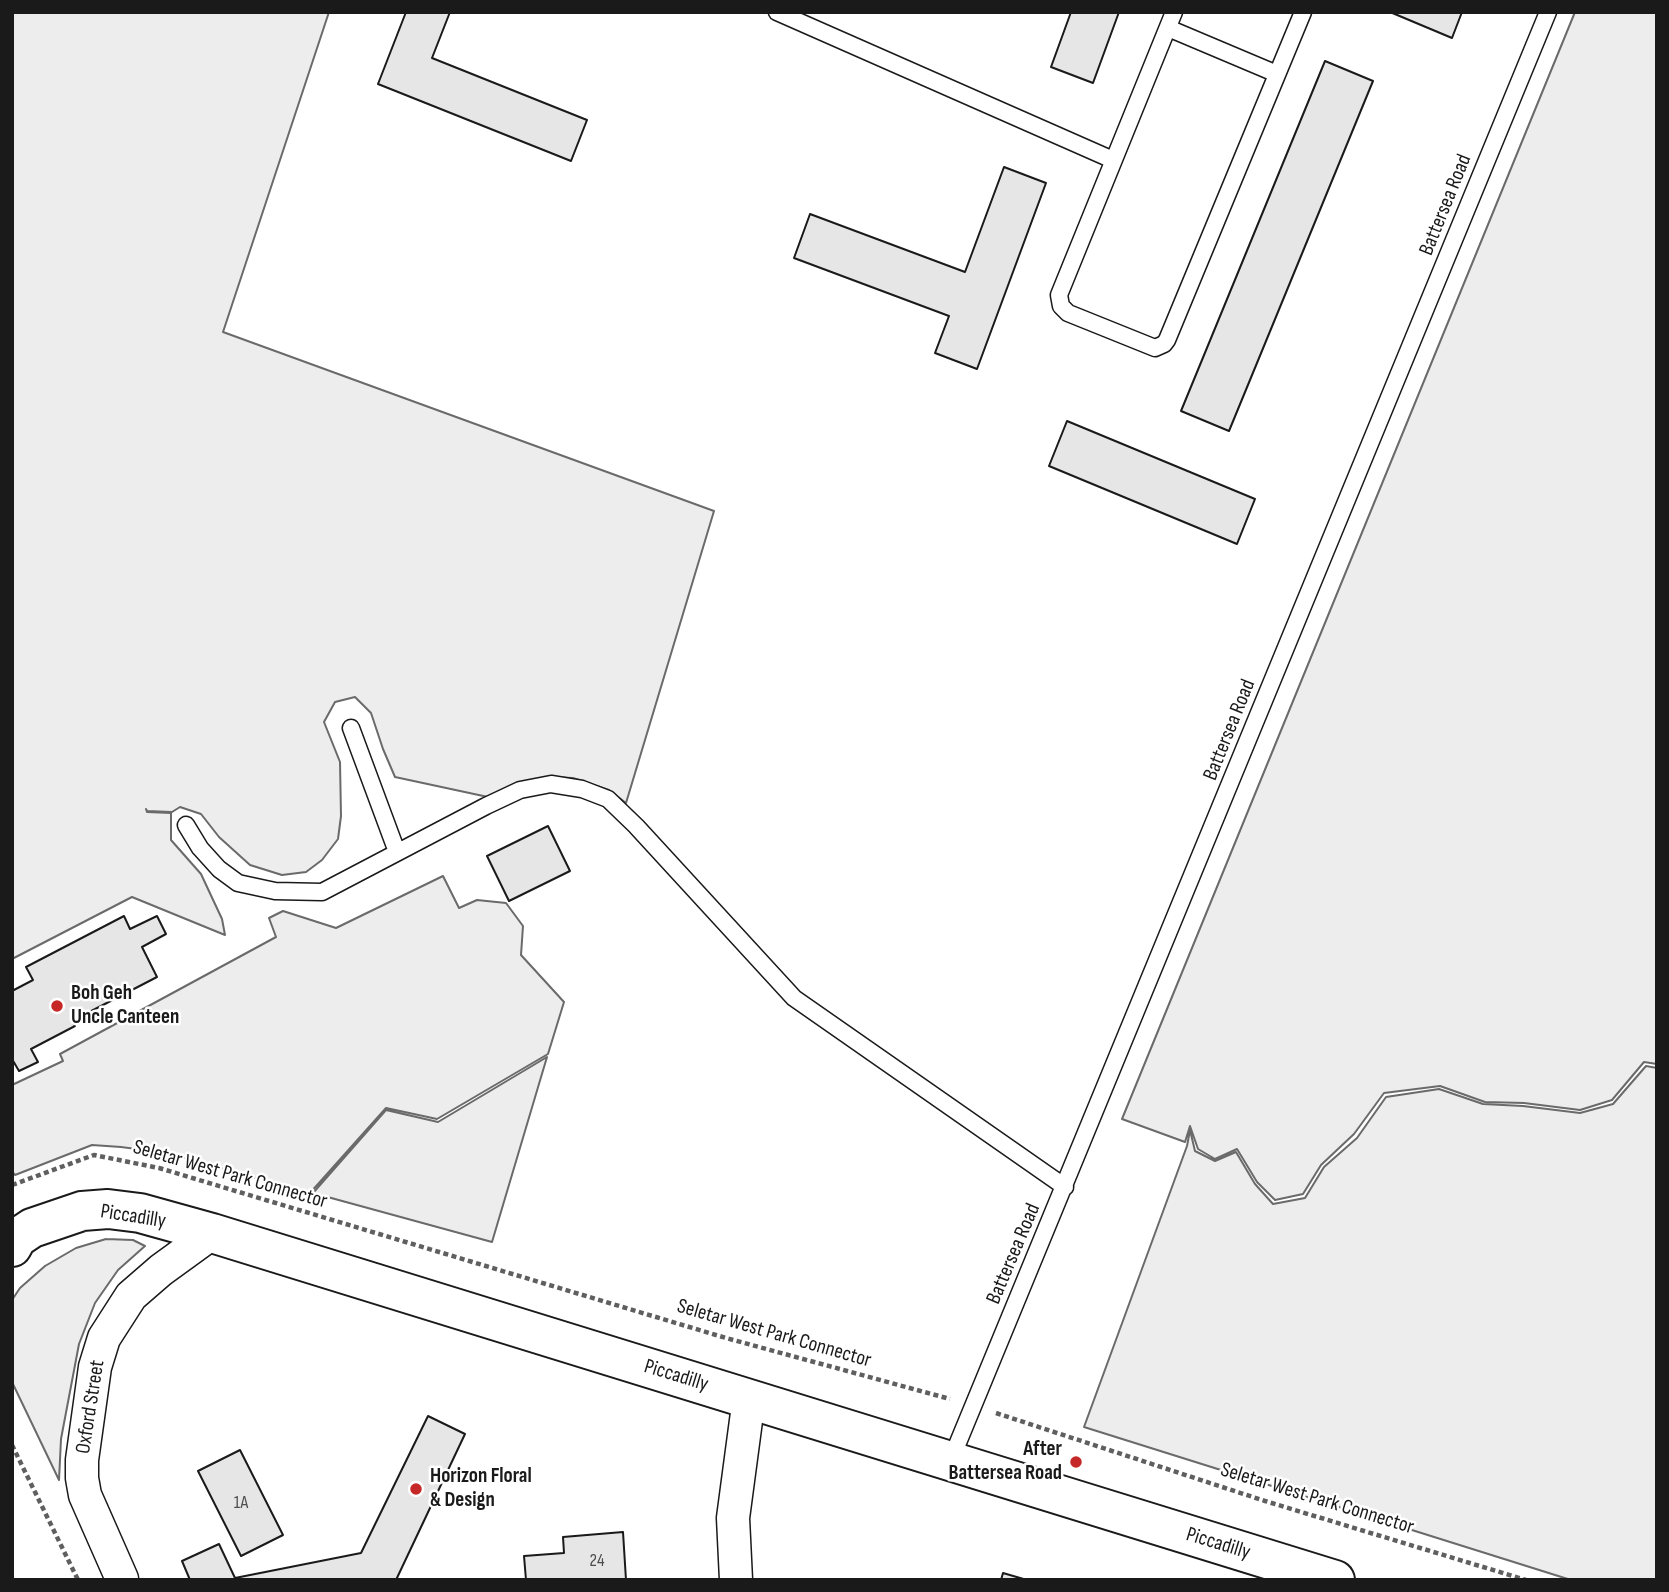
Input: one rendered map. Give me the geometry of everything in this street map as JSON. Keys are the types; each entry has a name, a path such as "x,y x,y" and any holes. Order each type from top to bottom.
{"street":[{"name":"Piccadilly","path":"14,1241 32,1228 82,1211 108,1209 139,1213 212,1233 1335,1580"},
{"name":"Oxford Street","path":"122,1579 85,1495 82,1478 95,1367 104,1338 131,1296 161,1270 212,1233"},
{"path":"736,1580 733,1518 749,1398"}],"lane":[{"path":"777,12 1113,160"},
{"path":"1277,74 1171,20 1059,295 1061,306 1068,313 1149,346 1159,347 1167,340 1303,12"},
{"name":"Battersea Road","path":"950,1462 1548,12"},
{"path":"351,728 397,852"},
{"path":"186,825 219,869 238,883 275,891 322,892 520,790 551,783 582,789 608,799 794,998 1065,1186"}],"path":[{"name":"Seletar West Park Connector","path":"12,1185 94,1155 159,1168 726,1338 974,1406 1265,1501 1525,1580"},
{"path":"12,1445 78,1580"}],"shaded area":[{"path":"12,12 329,12 223,332 714,511 626,803 609,790 573,778 548,777 488,797 395,777 371,713 355,697 335,702 324,722 340,762 341,816 338,839 322,860 306,872 282,875 250,865 219,837 201,814 180,807 172,812 146,809 147,812 171,813 171,840 201,874 222,919 225,935 132,897 12,959"},
{"path":"1575,12 1657,12 1657,1064 1644,1062 1612,1100 1580,1110 1524,1103 1485,1102 1440,1086 1384,1093 1354,1134 1321,1165 1303,1194 1275,1200 1257,1182 1237,1149 1215,1159 1198,1149 1190,1126 1185,1142 1122,1119"},
{"path":"443,876 459,908 477,900 506,903 523,926 521,955 564,1002 548,1054 437,1119 386,1108 310,1193 167,1153 121,1147 92,1145 15,1175 12,1171 12,1085 63,1061 60,1054 276,937 269,918 283,911 336,928"},
{"path":"547,1057 492,1242 313,1193 386,1110 438,1122"},
{"path":"1646,1066 1657,1068 1657,1580 1571,1580 1084,1427 1187,1146 1190,1130 1195,1151 1215,1161 1236,1152 1255,1184 1273,1204 1305,1198 1324,1167 1357,1138 1386,1097 1439,1089 1483,1104 1580,1113 1613,1104"},
{"path":"106,1239 133,1240 145,1246 118,1270 95,1303 79,1344 61,1439 59,1480 12,1382 12,1300 20,1288 45,1266 76,1248"}],"building":[{"path":"406,12 450,12 432,58 587,120 571,161 378,84"},
{"path":"1071,12 1119,12 1093,83 1051,67"},
{"path":"1390,12 1462,12 1452,38"},
{"path":"1325,61 1373,81 1229,431 1181,411"},
{"path":"1004,167 1046,183 977,369 935,353 949,316 794,258 810,214 965,272"},
{"path":"1067,421 1255,499 1237,544 1049,466"},
{"path":"548,826 570,871 509,901 487,856"},
{"name":"Boh Geh Uncle Canteen","path":"124,916 130,929 157,916 166,934 142,947 157,977 72,1021 75,1026 31,1049 38,1062 19,1071 12,1059 12,991 33,980 26,967"},
{"name":"Horizon Floral & Design","path":"428,1416 465,1434 396,1580 190,1580 182,1561 219,1544 235,1578 361,1553"},
{"path":"240,1450 283,1535 241,1556 198,1471"},
{"path":"623,1532 626,1580 526,1580 524,1556 564,1553 563,1537"},
{"path":"1003,1573 1027,1580 1001,1580"}],"place":[{"name":"Boh Geh Uncle Canteen","path":"57,1006"},
{"name":"After Battersea Road","path":"1076,1462"},
{"name":"Horizon Floral & Design","path":"416,1489"}]}
